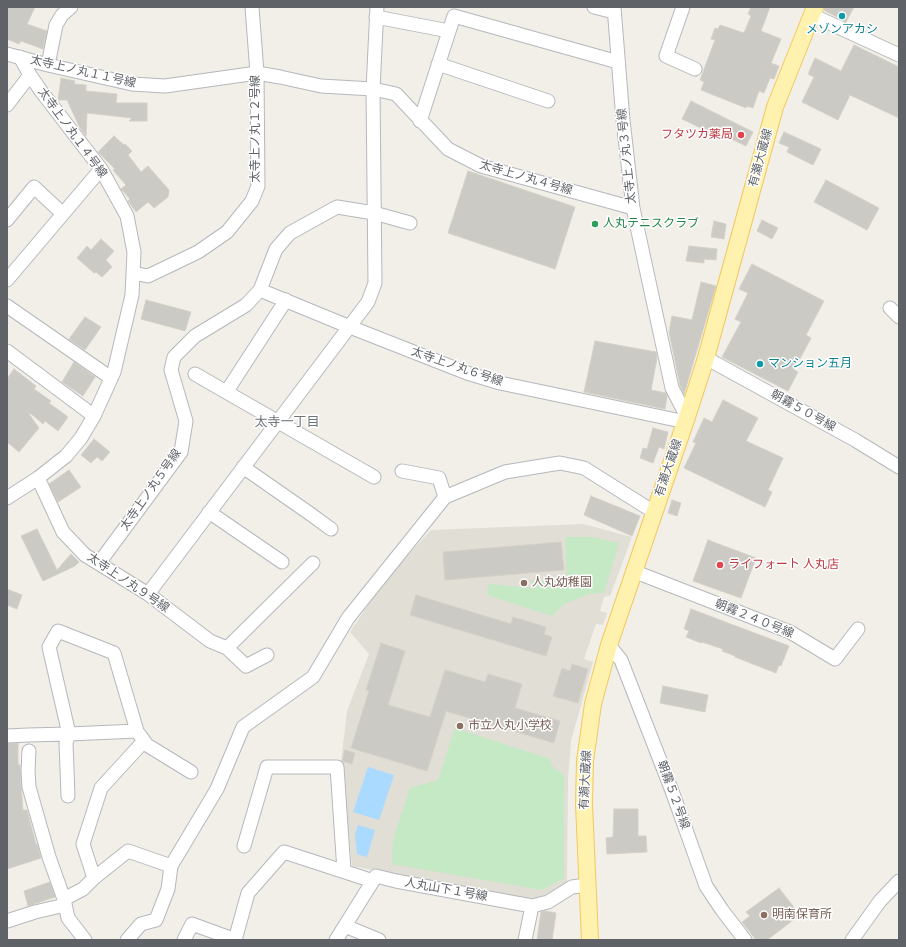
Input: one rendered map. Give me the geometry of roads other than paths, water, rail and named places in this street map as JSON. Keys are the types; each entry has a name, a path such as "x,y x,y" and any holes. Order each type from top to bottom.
{"main road":[{"name":"有瀬大蔵線","path":"590,940 584,804 585,761 594,704 609,645 706,358 776,107 813,11"}],"street":[{"path":"48,65 56,25 62,15 71,7"},
{"name":"太寺上ノ丸１２号線","path":"133,273 148,276 198,252 227,232 252,201 258,186 257,73 252,7"},
{"path":"594,7 614,9"},
{"path":"683,7 666,56 695,69"},
{"name":"太寺上ノ丸３号線","path":"614,9 625,143 633,208 672,388 686,420"},
{"path":"813,11 899,55"},
{"path":"148,594 368,302 375,283 373,90 376,12 449,31"},
{"path":"420,121 454,16 618,62"},
{"name":"太寺上ノ丸１１号線","path":"13,56 132,84 165,86 257,73 321,86 373,90"},
{"name":"太寺上ノ丸１４号線","path":"7,498 38,478 66,456 81,438 94,416 114,372 132,295 134,252 127,216 100,169 30,75 13,56"},
{"path":"438,64 548,101"},
{"path":"7,105 30,75"},
{"name":"太寺上ノ丸４号線","path":"373,90 396,94 448,149 481,166 633,208"},
{"path":"7,280 100,169"},
{"path":"7,220 34,187 63,214"},
{"name":"太寺上ノ丸５号線","path":"99,563 181,452 186,421 171,370 174,357 195,336 246,305 260,290 276,249 290,233 337,207 374,213 410,222"},
{"name":"太寺上ノ丸６号線","path":"260,290 350,327 467,372 500,383 686,420"},
{"path":"227,391 286,300"},
{"path":"7,306 111,378"},
{"path":"9,358 94,416"},
{"name":"朝霧５０号線","path":"706,358 856,440 899,467"},
{"path":"195,374 227,391 374,477"},
{"path":"127,940 141,924 156,920 168,889 171,866 217,790 243,727 313,677 348,618 445,497 505,472 560,463 584,468 654,512"},
{"path":"243,467 331,530"},
{"path":"402,471 439,478 445,497"},
{"name":"太寺上ノ丸９号線","path":"38,478 64,532 85,555 148,594 210,641 227,648 246,666 267,655"},
{"path":"209,512 282,562"},
{"path":"227,648 313,563"},
{"name":"朝霧２４０号線","path":"634,571 790,632 835,659 858,629"},
{"path":"68,796 66,743 69,734 49,647 58,631 114,653 141,736 147,745 191,772"},
{"name":"朝霧５２号線","path":"609,645 621,660 672,791 706,886 745,940"},
{"path":"7,736 69,734 141,736"},
{"path":"94,878 83,844 101,788 141,736"},
{"path":"29,751 29,787 49,857 65,902 68,918 85,940"},
{"path":"244,846 267,768 337,768 344,871"},
{"path":"7,921 65,902 83,889 94,878 128,851 171,866"},
{"path":"184,940 192,924 236,940 248,893 284,852 373,881 336,940"},
{"name":"人丸山下１号線","path":"373,881 376,876 532,906 548,902 572,887 587,885"},
{"path":"852,940 880,901 899,881"},
{"path":"526,940 532,906"},
{"path":"345,926 379,940"}],"water":[{"path":"368,767 394,775 379,820 353,812"},
{"path":"358,825 375,830 367,857 357,854 355,834"}],"place":[{"name":"メゾンアカシ","path":"842,16"},
{"name":"フタツカ薬局","path":"741,135"},
{"name":"人丸テニスクラブ","path":"595,224"},
{"name":"マンション五月","path":"760,364"},
{"name":"ライフォート 人丸店","path":"720,565"},
{"name":"人丸幼稚園","path":"524,583"},
{"name":"市立人丸小学校","path":"460,726"},
{"name":"明南保育所","path":"764,915"}],"district":[{"name":"太寺一丁目","path":"287,423"}]}
